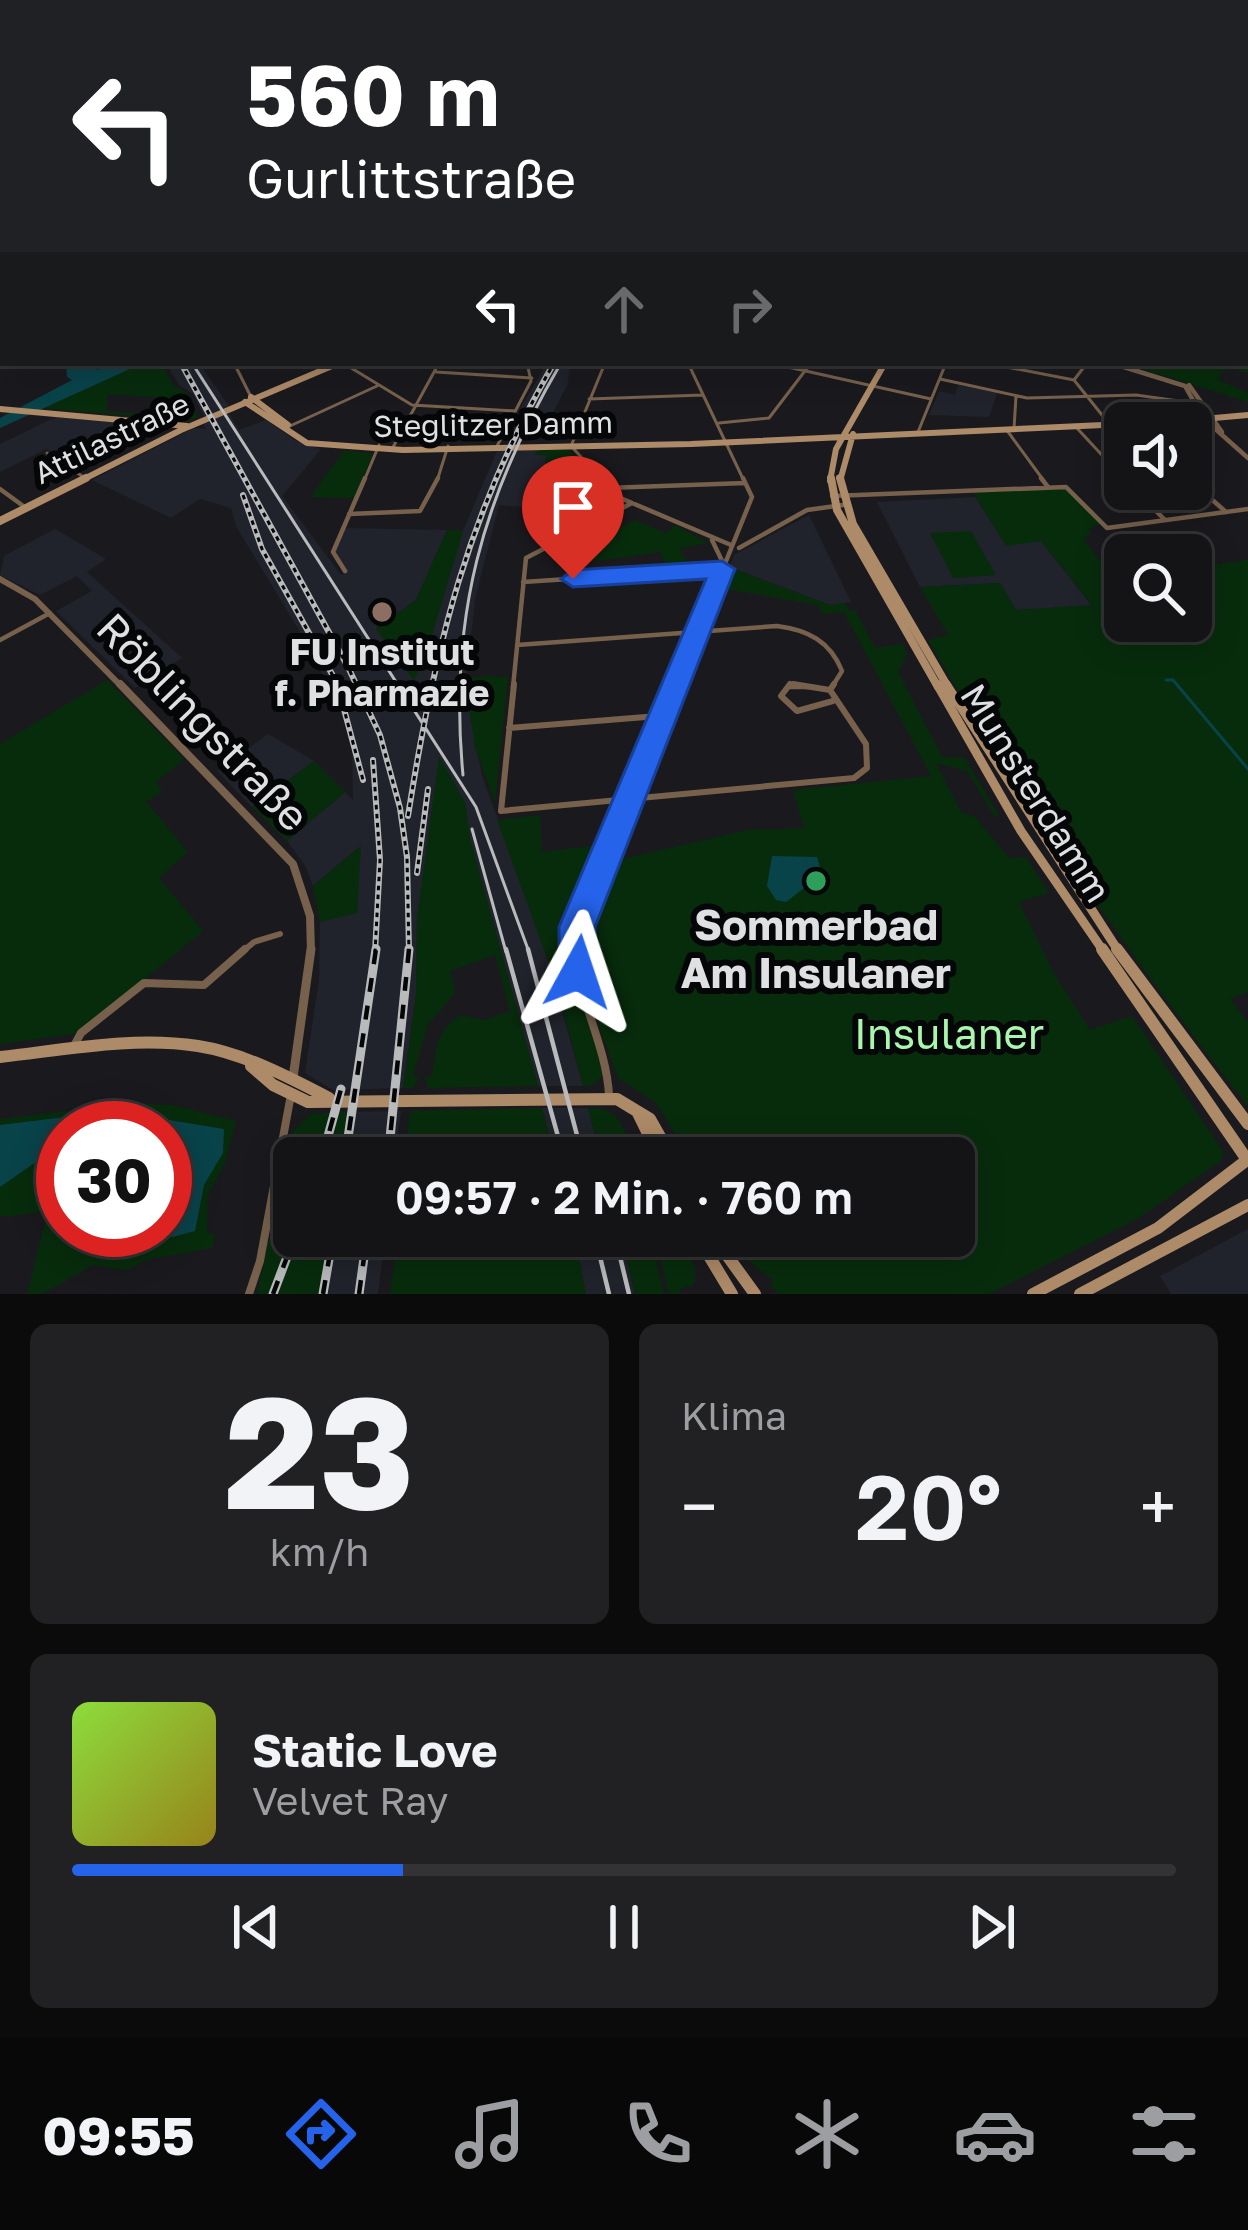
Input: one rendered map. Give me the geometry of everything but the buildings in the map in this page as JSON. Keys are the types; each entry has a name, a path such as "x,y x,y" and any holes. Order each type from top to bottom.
{"main road":[{"path":"838,501 848,435 884,366"},
{"name":"Attilastraße","path":"0,521 320,367"},
{"name":"Steglitzer Damm","path":"250,400 314,444 378,447 1104,425"},
{"path":"4,409 185,428"},
{"path":"1212,421 1248,417"},
{"path":"1212,421 1248,417"},
{"name":"Munsterdamm","path":"838,501 1024,837 1248,1160"},
{"name":"Munsterdamm","path":"912,637 1060,872 1248,1124"},
{"path":"0,1057 146,1042 199,1046 292,1087 308,1102 609,1098 650,1119 660,1137"},
{"path":"1215,1115 1234,1106"},
{"path":"636,1110 650,1137"},
{"path":"1033,1294 1158,1228 1248,1160"},
{"path":"1080,1294 1248,1205"},
{"path":"710,1257 732,1294"},
{"path":"728,1257 755,1294"}],"street":[{"path":"235,366 250,400"},
{"path":"344,366 416,405 515,411"},
{"path":"393,447 437,366"},
{"path":"498,446 532,378 528,366"},
{"path":"604,366 571,444 607,488 735,546 807,510 838,501 1068,487 1106,528 1248,509"},
{"path":"609,1098 609,1068 580,982 574,940 660,716 752,497 689,366"},
{"path":"784,366 931,399"},
{"path":"717,423 769,418 809,366"},
{"path":"918,433 945,366"},
{"path":"1015,366 1074,380 1104,418"},
{"path":"1074,380 1085,366"},
{"path":"1122,366 1193,388 1199,402"},
{"path":"434,372 532,378"},
{"path":"1160,376 1188,389 1192,402"},
{"path":"940,379 1016,396 1136,395 1185,402"},
{"path":"287,428 380,385"},
{"path":"590,399 703,395"},
{"path":"1016,396 1010,429 1048,487"},
{"path":"1212,412 1233,417"},
{"path":"1212,423 1247,456"},
{"path":"1075,426 1104,457"},
{"path":"346,572 333,552 378,447"},
{"path":"349,514 420,511 433,494 448,448"},
{"path":"47,453 85,478"},
{"path":"607,488 746,483"},
{"path":"0,489 26,508"},
{"path":"1212,500 1226,512"},
{"path":"632,503 528,557 501,811 860,775 870,760 865,740 857,724 833,701 830,690"},
{"path":"1156,510 1166,520"},
{"path":"712,540 723,567"},
{"path":"523,582 723,567"},
{"name":"Röblingstraße","path":"0,580 15,585 50,613 274,841 298,872 309,908 312,959 260,1262 249,1294"},
{"path":"0,640 50,613"},
{"path":"517,645 764,625 811,634 830,647 842,674 830,690"},
{"path":"830,690 795,682 786,685 781,696 797,711 833,701"},
{"path":"509,728 660,716"},
{"path":"73,1047 81,1033 144,983 204,985 254,942 280,934"}],"shaded area":[{"path":"168,366 201,366 229,406 204,416 193,394 179,385"},
{"path":"545,366 570,366 567,386 534,440 504,437"},
{"path":"958,385 997,393 989,417 929,415 939,391 955,395"},
{"path":"228,412 239,430 266,420 296,441 321,449 282,496 341,575 347,572 335,554 340,528 447,530 416,600 376,628 428,648 463,531 497,451 557,449 532,508 499,505 475,599 465,690 482,776 542,940 583,1086 538,1086 470,839 465,802 417,918 416,995 403,1088 333,1090 305,1073 319,980 320,922 357,912 359,847 313,886 287,841 345,792 353,800 352,739 314,655 236,526 231,508 200,499 171,518 92,480 194,428 206,429 203,423"},
{"path":"56,417 139,425 122,440 72,465 46,449 0,472 0,444"},
{"path":"975,497 1006,545 1041,541 1092,606 1016,610 1000,583 920,587 877,502"},
{"path":"809,515 851,602 830,605 730,567 734,555"},
{"path":"55,529 106,559 87,572 182,658 135,688 56,611 92,591 77,576 40,595 0,575 4,556"},
{"path":"268,734 314,761 252,807 217,771"},
{"path":"542,1108 588,1108 596,1137 550,1137"},
{"path":"401,1111 398,1137 344,1137 347,1112"},
{"path":"1248,1229 1248,1294 1171,1294 1160,1276"},
{"path":"325,1257 382,1257 378,1294 319,1294"},
{"path":"578,1257 626,1257 635,1294 586,1294"}],"green space":[{"path":"136,366 163,366 174,386 189,394 167,398 108,394 106,411 160,416 195,410 198,417 189,421 44,408"},
{"path":"1134,366 1244,366 1223,371 1217,379 1248,393 1248,402"},
{"path":"540,449 569,450 609,496 624,504 591,521 555,489 539,488 550,463 545,462 547,456 534,454"},
{"path":"344,450 373,454 354,498 311,497"},
{"path":"1067,488 1101,524 1088,529 1091,534 1083,538 1104,567 1104,642 1212,642 1212,565 1248,560 1248,992 1230,999 1248,1022 1248,1106 1080,879 928,640 948,635 920,587 1000,583 1016,610 1092,605 1041,541 1006,546 973,492"},
{"path":"635,520 666,533 675,525 708,543 680,548 688,566 666,568 661,552 596,561 581,547"},
{"path":"447,530 463,531 414,681 376,629 416,600"},
{"path":"971,531 996,575 953,578 930,533"},
{"name":"Insulaner","path":"729,567 830,605 845,603 849,611 855,610 875,648 903,644 907,654 898,672 942,757 965,758 999,816 994,816 967,771 936,763 961,812 975,817 1009,858 1026,857 1049,893 1019,902 1053,972 1090,1030 1132,1016 1224,1153 1221,1161 1137,1219 989,1294 779,1294 770,1285 773,1280 747,1257 975,1257 975,1137 677,1137 656,1103 618,1078 584,984 578,933 606,863 747,830 804,828 793,790 931,776 844,612 823,614 817,605 721,588"},
{"path":"508,676 495,802 475,748 465,677"},
{"path":"107,680 184,759 156,782 162,791 146,802 188,852 159,878 203,931 79,1033 0,1044 0,744"},
{"path":"439,756 465,802 470,839 538,1086 428,1088 425,1077 432,1076 445,1028 459,1015 485,1020 510,1011 495,955 450,971 455,993 427,1026 413,1088 403,1088 416,995 417,918"},
{"path":"314,761 345,792 287,841 252,807"},
{"path":"540,815 542,852 600,845 569,950 602,1063 602,1076 593,1085 583,1086 557,986 497,820"},
{"path":"361,846 357,913 320,922 313,886"},
{"path":"542,1108 550,1137 417,1137 407,1135 410,1111"},
{"path":"588,1108 615,1116 626,1137 596,1137"},
{"path":"192,1110 236,1121 224,1165 208,1195 207,1234 215,1233 212,1248 192,1252"},
{"path":"347,1112 344,1137 292,1137 311,1114"},
{"path":"36,1115 36,1212 0,1217 0,1119"},
{"path":"273,1222 273,1257 325,1257 319,1294 257,1294"},
{"path":"36,1257 162,1257 127,1270 93,1265 42,1294 27,1294"},
{"path":"395,1257 578,1257 586,1294 390,1294"},
{"path":"626,1257 655,1257 664,1294 635,1294"},
{"path":"660,1257 690,1257 696,1270 694,1284 680,1289 681,1294 669,1294"}],"water":[{"path":"66,366 98,366 97,370 136,366 0,428 0,418 72,380"},
{"path":"772,856 817,857 825,884 804,888 786,902 776,900 767,886"},
{"path":"36,1121 36,1162 0,1187 0,1125"},
{"path":"192,1124 224,1129 223,1153 204,1185 195,1231"}],"waterway":[{"path":"1166,680 1173,680 1248,769"}],"tram line":[{"path":"194,366 476,807 528,950"},
{"path":"463,775 461,664 477,561 510,462 559,366"},
{"path":"472,829 506,952"},
{"path":"506,949 558,1137"},
{"path":"528,950 577,1137"},
{"path":"600,1257 609,1294"},
{"path":"620,1257 629,1294"}],"railway":[{"path":"183,366 348,667 380,735 400,808 407,857 409,950"},
{"path":"408,816 430,694 458,582 498,473 552,366"},
{"path":"243,495 262,549 337,683 363,780"},
{"path":"373,760 380,860 375,952"},
{"path":"417,873 428,789"},
{"path":"348,1137 376,949"},
{"path":"390,1137 409,950"},
{"path":"328,1137 341,1089"},
{"path":"273,1294 287,1257"},
{"path":"323,1294 329,1257"},
{"path":"359,1294 364,1257"}],"place":[{"name":"FU Institut f. Pharmazie","path":"382,612"},
{"name":"Sommerbad Am Insulaner","path":"816,881"}],"route":[{"path":"573,579 722,569 577,927 578,972"}]}
